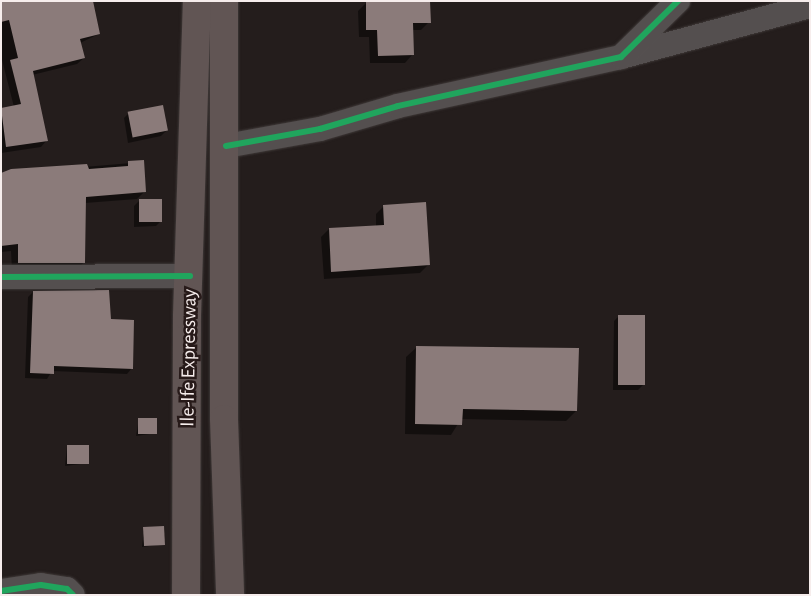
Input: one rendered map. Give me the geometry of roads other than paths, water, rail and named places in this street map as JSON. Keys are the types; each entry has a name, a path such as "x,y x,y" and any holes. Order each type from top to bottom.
{"main road":[{"name":"Ile-Ife Expressway","path":"186,595 189,418 187,316 190,276 197,1"},
{"name":"Ile-Ife Expressway","path":"224,1 226,146 224,419 230,595"},
{"path":"187,316 225,316"},
{"path":"189,418 224,419"}],"street":[{"path":"621,57 678,1"},
{"path":"226,146 320,129 398,106 621,57 810,6"},
{"path":"1,276 190,276"},
{"path":"1,592 41,585 66,589 73,595"}]}
